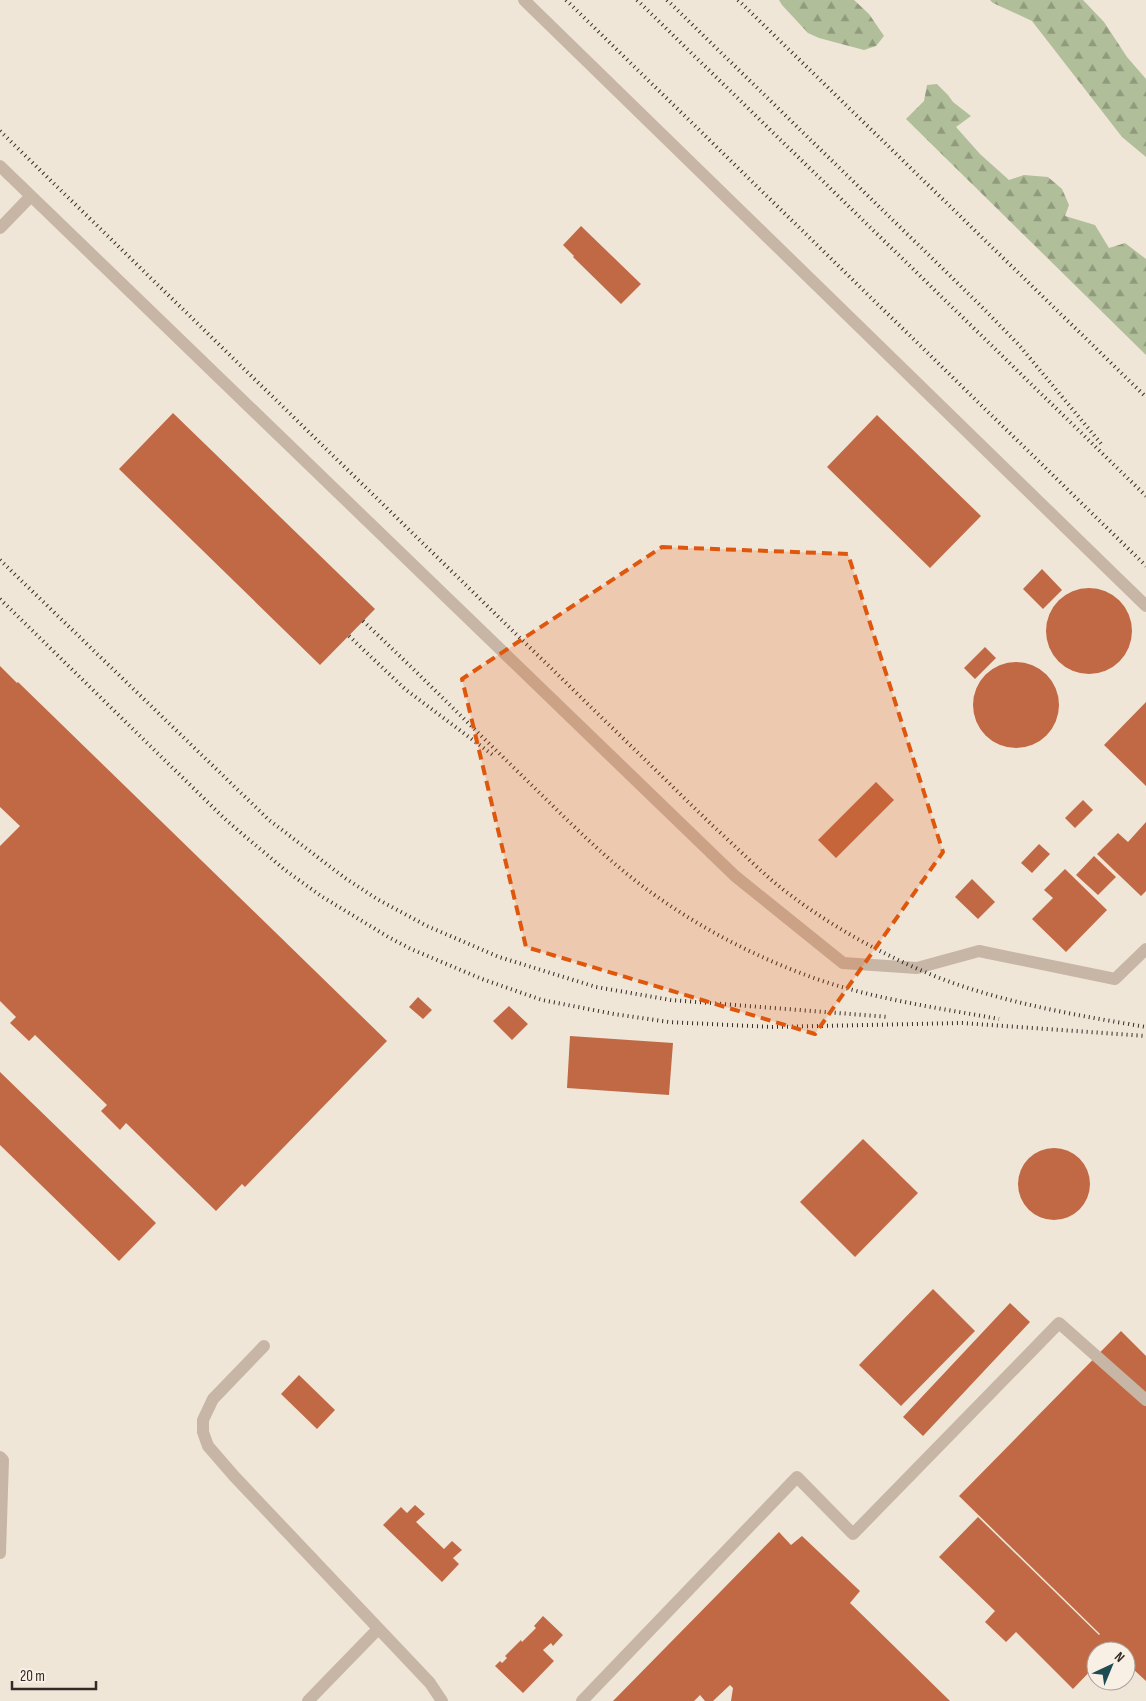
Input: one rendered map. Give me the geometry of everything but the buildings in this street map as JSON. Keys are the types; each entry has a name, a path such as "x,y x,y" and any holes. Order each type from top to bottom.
{"lane":[{"path":"524,0 1146,606"},
{"path":"0,166 735,876 843,964 917,968 980,951 1115,979 1146,949"},
{"path":"0,228 31,196"},
{"path":"582,1701 797,1477 853,1534 1059,1323 1146,1400"},
{"path":"264,1346 213,1400 204,1420 203,1432 208,1446 234,1476 430,1683 442,1701"},
{"path":"0,1457 3,1460 0,1553"},
{"path":"308,1701 378,1628"}],"highlighted area":[{"path":"662,547 848,554 943,852 815,1034 526,947 462,679"}],"green space":[{"path":"779,0 854,0 869,14 884,36 876,46 864,50 819,38 808,33"},
{"path":"990,0 1083,0 1104,22 1127,57 1146,79 1146,157 1122,137 1032,21"},
{"path":"937,84 953,102 971,116 956,127 980,154 1009,180 1024,175 1048,177 1062,189 1069,205 1065,216 1095,225 1109,248 1125,243 1146,259 1146,355 906,119 924,101 927,85"}],"railway":[{"path":"566,0 1146,566"},
{"path":"637,0 1146,496"},
{"path":"667,0 978,303 1019,345 1103,446"},
{"path":"738,0 1146,397"},
{"path":"0,131 713,826 775,883 815,913 883,953 953,983 1025,1004 1146,1027"},
{"path":"0,560 269,820 345,878 377,899 427,926 499,957 596,987 671,1000 889,1017"},
{"path":"0,599 227,821 285,870 321,896 390,938 482,979 542,1000 614,1014 669,1022 771,1027 962,1023 1146,1036"},
{"path":"363,621 591,843 641,885 698,924 760,956 827,982 875,996 999,1019"},
{"path":"349,636 405,689 493,755"}]}
